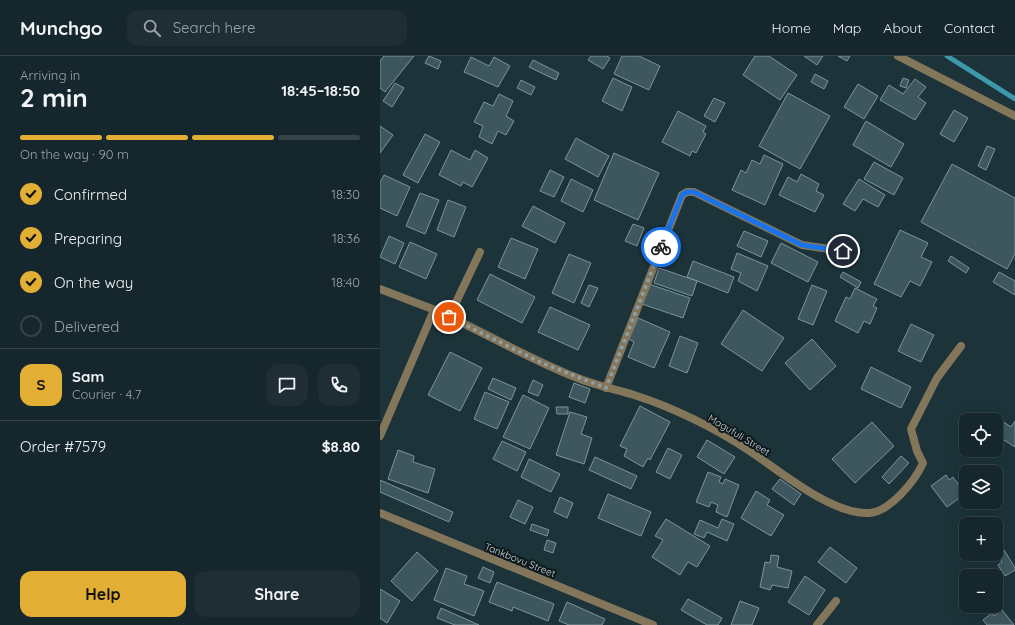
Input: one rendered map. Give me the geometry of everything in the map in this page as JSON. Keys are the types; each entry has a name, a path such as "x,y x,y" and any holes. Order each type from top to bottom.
{"street":[{"path":"898,56 1015,116"},
{"path":"606,388 682,195 687,192 694,192 802,245 843,251"},
{"path":"449,317 480,252"},
{"name":"Magufuli Street","path":"380,289 434,310 542,363 606,388 635,395 716,431 814,494 851,511 868,513 878,511 892,501 908,487 918,473 923,463 917,451 911,428 937,378 961,346"},
{"path":"380,436 434,310"},
{"name":"Tankbovu Street","path":"380,513 653,625"},
{"path":"817,625 836,602"}],"building":[{"path":"384,56 414,56 385,92 380,88 380,61"},
{"path":"429,56 441,61 438,69 425,63"},
{"path":"591,56 607,56 610,58 603,69 588,60"},
{"path":"622,56 639,56 660,66 649,90 614,74"},
{"path":"755,56 769,56 797,75 780,100 743,75"},
{"path":"804,56 823,56 817,65"},
{"path":"838,56 850,56 847,61"},
{"path":"471,57 489,66 494,57 510,66 498,87 464,72"},
{"path":"533,60 559,73 556,80 529,67"},
{"path":"815,74 828,81 824,89 811,82"},
{"path":"613,78 632,87 622,111 602,101"},
{"path":"903,78 909,80 906,88 900,86"},
{"path":"915,79 926,87 918,97 926,103 915,120 880,100 889,85 903,94"},
{"path":"521,80 535,87 531,95 517,88"},
{"path":"395,83 404,88 392,107 383,101"},
{"path":"858,84 878,96 864,119 844,107"},
{"path":"788,93 830,116 800,169 759,146"},
{"path":"499,94 513,101 506,116 514,121 506,135 498,131 492,144 479,137 483,126 474,122 484,102 493,106"},
{"path":"714,98 725,103 715,122 704,116"},
{"path":"954,110 968,118 954,142 940,134"},
{"path":"678,111 706,126 703,132 706,134 696,153 692,151 690,156 662,142"},
{"path":"866,121 904,144 891,167 853,145"},
{"path":"380,126 393,135 380,153"},
{"path":"425,134 440,142 418,183 403,175"},
{"path":"576,138 609,156 598,177 565,159"},
{"path":"987,146 995,149 986,170 978,166"},
{"path":"451,150 470,160 475,150 488,158 472,187 463,182 461,186 439,175"},
{"path":"614,153 659,173 638,220 594,200"},
{"path":"764,155 783,164 765,205 732,190 741,170 746,173 752,160 760,164"},
{"path":"874,162 903,178 894,195 864,179"},
{"path":"952,164 1015,198 1015,254 1007,269 921,222"},
{"path":"550,170 564,177 554,197 540,191"},
{"path":"801,174 819,184 816,191 824,195 815,212 779,195 788,177 797,182"},
{"path":"384,175 410,187 397,216 380,208 380,183"},
{"path":"571,179 593,190 583,212 561,201"},
{"path":"859,179 885,195 878,207 863,199 855,211 843,204"},
{"path":"420,193 439,200 425,234 406,226"},
{"path":"448,200 466,207 454,237 437,230"},
{"path":"533,206 565,223 555,243 522,226"},
{"path":"633,224 644,228 637,246 625,241"},
{"path":"900,230 928,243 921,257 932,262 920,286 910,281 901,297 874,284"},
{"path":"744,231 768,241 761,257 737,246"},
{"path":"389,236 404,243 395,264 380,257"},
{"path":"511,238 538,249 525,279 498,267"},
{"path":"410,242 437,254 426,279 399,267"},
{"path":"781,243 818,262 808,282 771,263"},
{"path":"737,253 768,266 757,291 738,281 741,273 731,269"},
{"path":"569,254 591,263 574,303 552,293"},
{"path":"951,256 969,268 966,273 948,261"},
{"path":"693,261 734,277 728,293 687,277"},
{"path":"659,268 697,281 692,296 654,283"},
{"path":"843,272 861,282 858,288 840,277"},
{"path":"999,272 1015,281 1015,295 993,282"},
{"path":"490,274 535,297 522,323 477,300"},
{"path":"649,284 690,298 683,318 642,304"},
{"path":"589,285 598,288 589,307 581,303"},
{"path":"812,285 827,291 813,325 798,319"},
{"path":"855,288 877,299 873,306 877,308 870,324 864,321 858,333 835,321 846,297 850,299"},
{"path":"550,307 590,325 578,350 538,332"},
{"path":"743,310 784,338 762,371 721,344"},
{"path":"638,318 670,332 654,368 628,357 634,342 629,339"},
{"path":"911,324 934,335 921,362 898,351"},
{"path":"680,336 698,343 687,373 669,366"},
{"path":"812,339 836,366 810,390 785,363"},
{"path":"450,352 482,368 460,411 428,395"},
{"path":"871,367 911,387 901,408 861,389"},
{"path":"493,378 516,388 511,400 488,389"},
{"path":"533,380 543,385 538,396 528,392"},
{"path":"574,383 590,389 585,403 569,397"},
{"path":"485,392 509,402 497,429 474,419"},
{"path":"523,395 549,408 530,449 503,437"},
{"path":"640,406 670,422 650,460 648,458 643,467 624,456 627,449 620,446"},
{"path":"556,407 568,407 568,414 557,414"},
{"path":"570,412 587,417 581,434 592,438 584,464 556,455"},
{"path":"1015,421 1015,447 1003,439 1003,422 1011,427"},
{"path":"872,422 894,446 855,483 832,459"},
{"path":"707,440 735,457 724,474 697,457"},
{"path":"502,441 526,452 517,471 493,459"},
{"path":"668,448 682,455 670,479 656,472"},
{"path":"398,450 414,456 413,462 435,469 428,493 388,479"},
{"path":"901,456 909,463 889,484 882,477"},
{"path":"595,457 637,476 631,489 589,470"},
{"path":"529,459 560,474 551,492 521,477"},
{"path":"708,472 721,477 719,482 723,484 725,479 739,485 727,517 716,512 718,505 711,502 709,507 696,502"},
{"path":"946,475 949,480 953,477 959,486 959,498 947,507 931,486"},
{"path":"780,479 801,494 794,505 772,489"},
{"path":"380,480 453,512 449,522 380,492"},
{"path":"756,491 770,500 767,505 784,515 771,536 741,518"},
{"path":"608,494 651,512 641,536 598,518"},
{"path":"560,497 573,503 567,518 554,512"},
{"path":"518,500 533,507 525,524 510,517"},
{"path":"666,519 710,546 697,567 688,562 680,575 652,557 663,540 655,536"},
{"path":"722,519 734,524 727,541 707,532 704,538 694,534 700,520 718,528"},
{"path":"532,524 549,530 547,536 530,530"},
{"path":"547,540 556,543 553,553 544,550"},
{"path":"830,547 857,568 846,583 818,562"},
{"path":"1003,551 1015,568 1015,570 1005,576 1003,569 1001,569 998,565 1003,561"},
{"path":"417,552 438,571 412,601 391,581"},
{"path":"771,555 779,556 777,567 792,571 788,588 772,585 770,590 760,587 765,562 770,563"},
{"path":"483,567 494,572 490,583 478,578"},
{"path":"446,568 467,576 464,584 484,591 474,616 434,600"},
{"path":"805,576 825,590 809,615 788,602"},
{"path":"497,582 554,604 548,621 513,607 512,611 489,602"},
{"path":"380,589 400,601 387,623 380,618"},
{"path":"688,599 722,618 718,625 707,625 681,610"},
{"path":"740,601 759,608 752,625 731,625"},
{"path":"567,602 605,619 602,625 569,625 559,621"},
{"path":"441,608 479,625 455,625 437,618"},
{"path":"1003,611 1014,625 987,625 983,620 992,613 994,616 998,613 1003,613"}],"waterway":[{"path":"947,56 1015,99"}],"way so far":[{"path":"449,317 542,363 606,388 661,247"}],"route":[{"path":"661,247 682,195 687,192 694,192 802,245 843,251"}]}
